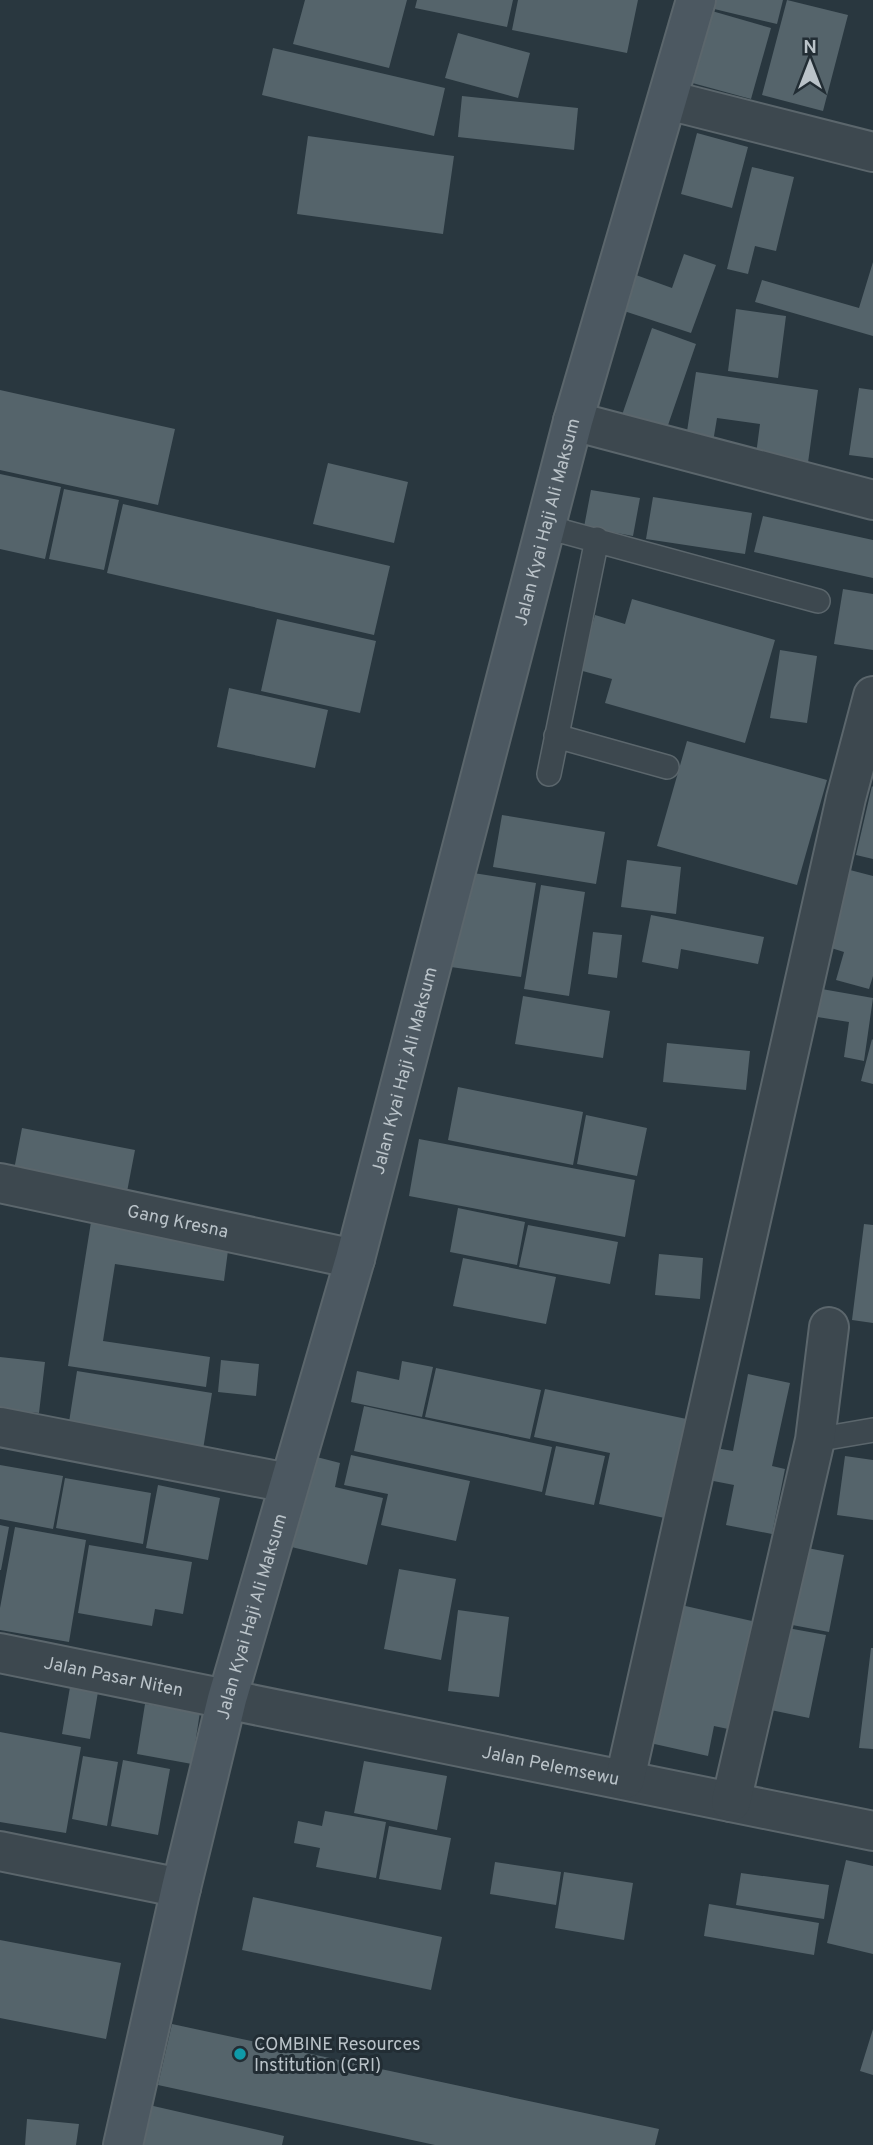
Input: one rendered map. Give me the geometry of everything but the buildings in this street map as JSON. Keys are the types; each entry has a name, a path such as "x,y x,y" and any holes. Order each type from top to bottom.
{"street":[{"name":"Jalan Kyai Haji Ali Maksum","path":"123,2145 227,1699 355,1259 573,421 696,0"},
{"path":"668,100 873,152"},
{"path":"573,421 873,500"},
{"path":"625,1779 843,811 873,695"},
{"name":"Gang Kresna","path":"0,1183 355,1259"},
{"path":"731,1802 815,1440 829,1327"},
{"path":"0,1427 288,1483"},
{"name":"Jalan Pasar Niten","path":"0,1653 227,1699"},
{"name":"Jalan Pelemsewu","path":"227,1699 873,1832"},
{"path":"0,1852 181,1888"}],"lane":[{"path":"547,524 565,532 818,601"},
{"path":"549,774 597,539"},
{"path":"556,736 667,767"},
{"path":"815,1440 873,1430"}],"place":[{"name":"COMBINE Resources Institution (CRI)","path":"240,2054"}]}
